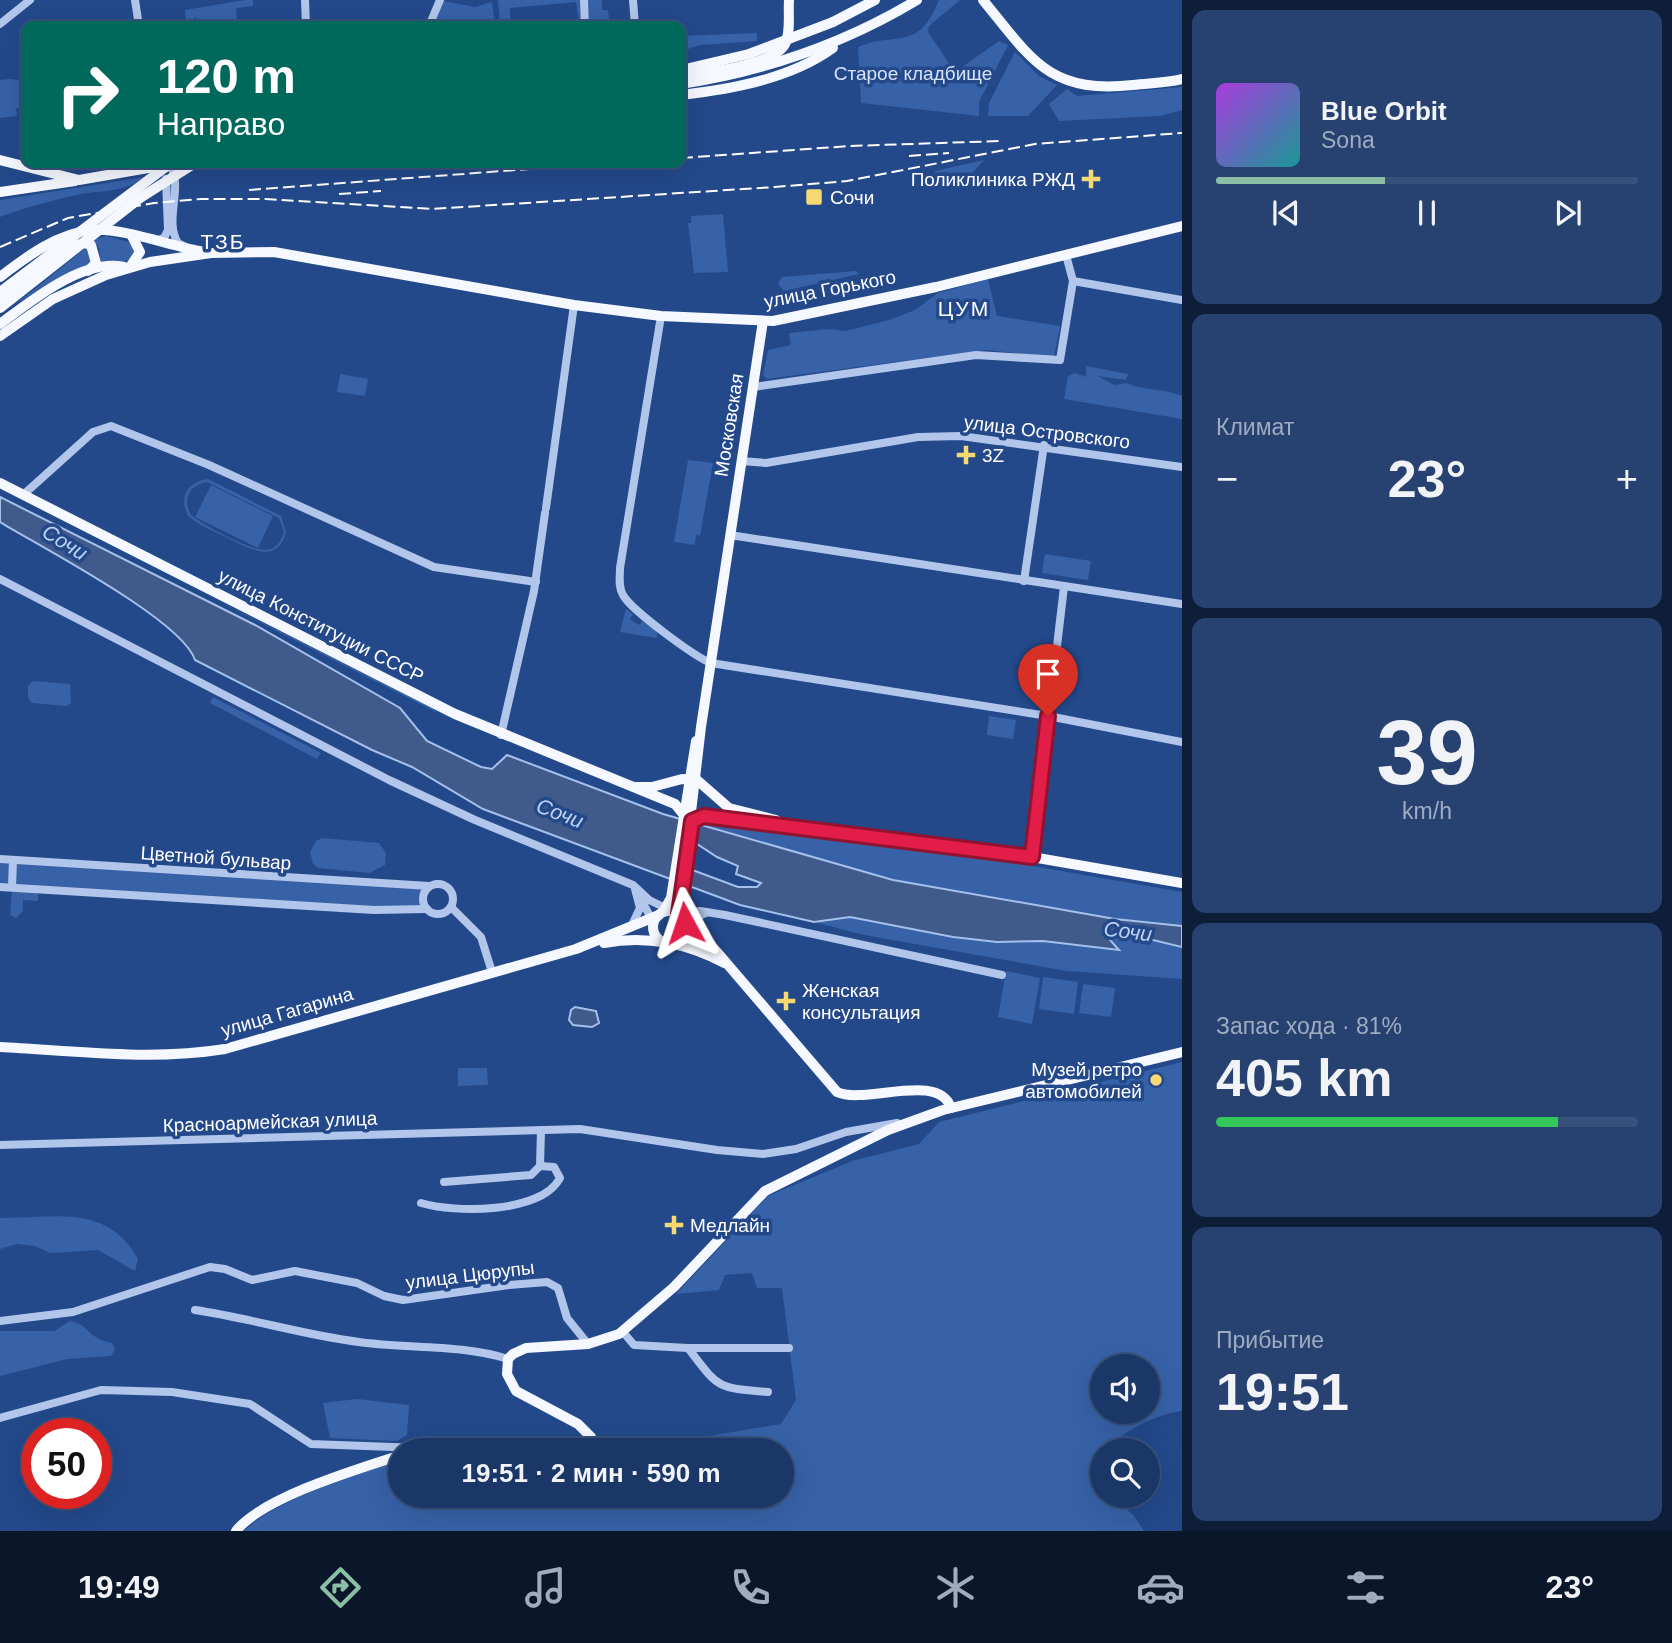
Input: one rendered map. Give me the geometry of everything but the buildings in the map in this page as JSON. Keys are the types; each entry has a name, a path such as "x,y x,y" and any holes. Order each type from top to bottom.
{"main road":[{"path":"686,76 720,71 780,50 787,38 789,0"},
{"path":"686,69 750,54 833,22 875,0"},
{"path":"686,94 707,92 802,66 848,37 917,0"},
{"path":"983,0 1043,68 1069,83 1092,87 1182,79"},
{"path":"686,83 754,70 848,37"},
{"path":"0,160 21,165"},
{"path":"32,168 79,180"},
{"path":"0,192 148,168"},
{"path":"0,292 160,168"},
{"path":"0,308 131,205 187,168"},
{"name":"улица Горького","path":"211,253 274,252 574,305 661,316 763,321 785,320 936,287 1182,226"},
{"path":"0,277 18,263 55,242 93,230 211,253"},
{"path":"0,300 93,230"},
{"path":"129,268 140,252 131,236"},
{"path":"70,247 84,243 94,248 97,260 87,271"},
{"path":"0,336 53,299 129,268 211,253"},
{"path":"0,324 47,289 87,271 117,265 129,268"},
{"name":"Московская","path":"667,916 674,892 693,780 763,321"},
{"name":"улица Конституции СССР","path":"0,483 348,661 501,735 675,804 686,818"},
{"path":"632,787 652,788 693,780 729,808 793,825"},
{"path":"686,818 710,816 793,825 1032,857 1182,883"},
{"path":"576,948 626,939 674,942 682,936 667,916"},
{"path":"667,916 656,935 665,942 703,952 728,965"},
{"path":"576,948 667,916 711,945 817,1070 842,1094 929,1091 942,1095 951,1108"},
{"name":"улица Гагарина","path":"0,1047 136,1055 195,1054 225,1049 576,948"},
{"path":"591,1438 578,1424 516,1391 507,1374 508,1359 526,1348 587,1344 610,1339 623,1332 674,1287 765,1191 906,1122 951,1108 1182,1052"},
{"path":"236,1531 262,1509 355,1469 388,1459"}],"street":[{"path":"0,24 30,0"},
{"path":"135,0 138,21"},
{"path":"305,0 306,21"},
{"path":"431,21 440,0"},
{"path":"584,0 585,21"},
{"path":"634,0 635,21"},
{"path":"132,172 136,168"},
{"path":"151,242 164,238 168,230 165,168"},
{"path":"169,168 174,174"},
{"path":"178,168 174,174 175,240 181,245 211,253"},
{"path":"753,387 976,355 1060,360 1073,281 1066,255"},
{"path":"1073,281 1182,300"},
{"path":"501,735 536,582 574,305"},
{"path":"661,316 644,407 620,568 620,588 627,601 698,657 711,663 1048,716 1182,742"},
{"path":"23,495 93,432 111,426 209,465 434,567 536,582"},
{"name":"улица Островского","path":"741,461 783,461 858,446 944,436 1044,445 1182,467"},
{"path":"1024,580 1044,445"},
{"path":"730,535 1182,604"},
{"path":"0,579 388,780 635,886 667,916"},
{"path":"1032,857 1064,587"},
{"name":"Цветной бульвар","path":"0,859 429,886"},
{"path":"12,887 13,860"},
{"path":"0,887 374,910 427,909 439,914 451,907 454,898 450,889 443,884 429,886 423,897 427,909"},
{"path":"635,886 667,916 706,913 1002,975"},
{"path":"630,927 637,921 640,908 635,886"},
{"path":"654,902 674,892"},
{"path":"451,907 481,937 492,972"},
{"name":"Красноармейская улица","path":"0,1145 595,1130 750,1153 796,1149 846,1132 906,1122"},
{"path":"540,1166 541,1130"},
{"path":"832,1138 844,1140 848,1151"},
{"path":"421,1203 449,1210 528,1202 542,1195 560,1178 554,1167 540,1166 522,1178 444,1182"},
{"name":"улица Цюрупы","path":"0,1321 73,1312 192,1270 218,1267 252,1280 295,1271 357,1283 384,1296 402,1300 547,1282 558,1288 567,1318 587,1344"},
{"path":"195,1310 248,1317 358,1342 460,1349 508,1359"},
{"path":"623,1332 634,1345 789,1348"},
{"path":"688,1348 705,1374 714,1381 727,1387 768,1392"},
{"path":"0,1418 101,1391 172,1392 250,1404 311,1444 388,1448"}],"green space":[{"path":"253,0 253,6 236,8 237,21 197,21 196,17 193,21 186,21 185,10"},
{"path":"498,0 582,0 583,21 579,21 576,2 510,8 510,21 500,21"},
{"path":"588,0 602,0 602,10 608,10 609,20 631,21 589,21"},
{"name":"Старое кладбище","path":"939,0 960,0 929,26 928,32 955,72 999,41 1008,45 979,102 979,116 861,103 858,47 914,34 931,17"},
{"path":"443,1 475,7 492,2 494,21 435,21"},
{"path":"757,33 757,41 700,45 686,50 686,36"},
{"path":"1015,52 1039,76 1057,85 1028,116 988,116 989,103"},
{"path":"0,80 21,80 21,107 16,109 17,116 0,118"},
{"path":"1182,87 1182,110 1160,116 1059,121 1049,104 1067,89 1077,96"},
{"path":"984,160 969,177 951,187 947,181 936,177 935,171"},
{"path":"144,177 127,187 72,196 0,217 0,200"},
{"path":"723,214 728,272 694,273 688,223 691,223 691,216"},
{"path":"106,236 133,243 136,249 126,261 101,263 99,249 93,240"},
{"path":"88,246 97,261 52,282 16,304"},
{"path":"856,271 859,274 784,291 778,284 782,277"},
{"path":"988,279 997,316 1060,326 1054,357 985,350 767,379 763,375 768,350 791,345 789,333 829,329 846,331 889,320 915,310 938,293"},
{"path":"1086,366 1128,374 1126,380 1098,376 1114,385 1126,383 1182,396 1182,419 1064,399 1068,376 1075,373 1086,377"},
{"path":"340,374 368,379 365,396 337,392"},
{"path":"688,460 713,463 700,536 696,535 695,545 674,542"},
{"path":"208,479 281,516 286,532 282,542 270,551 253,550 208,529 189,517 184,498 189,488","holes":["207,482 279,518 284,532 280,542 270,549 259,549 227,537 191,515 187,498 196,486"]},
{"path":"211,485 273,516 258,548 195,517"},
{"path":"1045,554 1091,561 1088,580 1042,573"},
{"path":"196,590 432,707 438,713"},
{"path":"626,609 633,614 630,619 639,625 642,621 657,632 657,638 620,632"},
{"path":"33,681 70,684 71,703 67,706 32,703 28,698 28,686"},
{"path":"213,697 321,753 317,759 210,703"},
{"path":"989,716 1016,720 1013,739 987,735"},
{"path":"713,820 1033,866 1182,892 1182,926 1115,919 893,880 708,826"},
{"path":"322,838 379,843 386,853 385,865 369,873 318,868 313,864 310,852 316,841"},
{"path":"0,859 426,889 423,897 427,909 38,890 38,901 23,900 23,911 16,918 10,915 12,888 0,887"},
{"path":"850,917 953,937 997,942 1043,941 1118,950 1110,940 1128,934 1182,947 1182,979 1067,971 864,935 814,922"},
{"path":"1006,971 1040,978 1032,1024 998,1017"},
{"path":"1043,977 1078,982 1074,1014 1039,1009"},
{"path":"1083,984 1115,988 1111,1017 1079,1013"},
{"path":"1182,1062 1182,1411 1160,1416 1160,1354 1090,1354 1090,1424 1141,1424 1119,1438 1090,1438 1090,1508 1126,1508 1144,1531 244,1531 259,1519 297,1498 388,1464 388,1508 794,1508 794,1438 697,1438 781,1424 796,1400 782,1288 757,1288 752,1273 725,1275 719,1290 676,1294 768,1196 852,1161 919,1144 939,1122"},
{"path":"458,1068 487,1068 488,1085 458,1086"},
{"path":"60,1216 95,1221 111,1229 125,1241 138,1259 135,1271 98,1250 50,1253 35,1246 17,1244 0,1249 0,1218"},
{"path":"70,1321 82,1325 97,1338 112,1343 115,1349 111,1356 67,1359 0,1376 0,1331 54,1331"},
{"path":"357,1399 409,1405 407,1435 402,1438 388,1438 388,1441 330,1438 323,1403"}],"water":[{"path":"0,497 255,625 400,708 427,741 481,767 492,769 507,755 663,814 893,880 1115,919 1182,926 1182,947 1128,934 1110,940 1119,950 1043,941 997,942 953,937 850,917 814,922 740,905 483,809 412,767 372,750 195,660 185,644 138,605 0,522","holes":["688,838 717,857 738,866 736,874 761,883 757,887 738,887 687,868"]},
{"path":"575,1007 596,1011 599,1023 592,1027 573,1025 569,1020 571,1010"}],"railway":[{"path":"0,247 68,218 154,203 201,199 266,199 432,209 775,187 847,181 1035,144 1182,133"},
{"path":"686,158 850,146 1001,141"},
{"path":"909,156 949,153"},
{"path":"249,190 543,168"},
{"path":"339,194 381,191"}],"place":[{"name":"Поликлиника РЖД","path":"1091,179"},
{"name":"Сочи","path":"814,197"},
{"name":"3Z","path":"966,455"},
{"name":"Женская консультация","path":"786,1001"},
{"name":"Музей ретро автомобилей","path":"1156,1080"},
{"name":"Медлайн","path":"674,1225"}],"district":[{"name":"ТЗБ","path":"223,241"},
{"name":"ЦУМ","path":"964,308"}],"route":[{"path":"685,923 679,914 692,821 704,816 793,825 1032,857 1048,716"}]}
